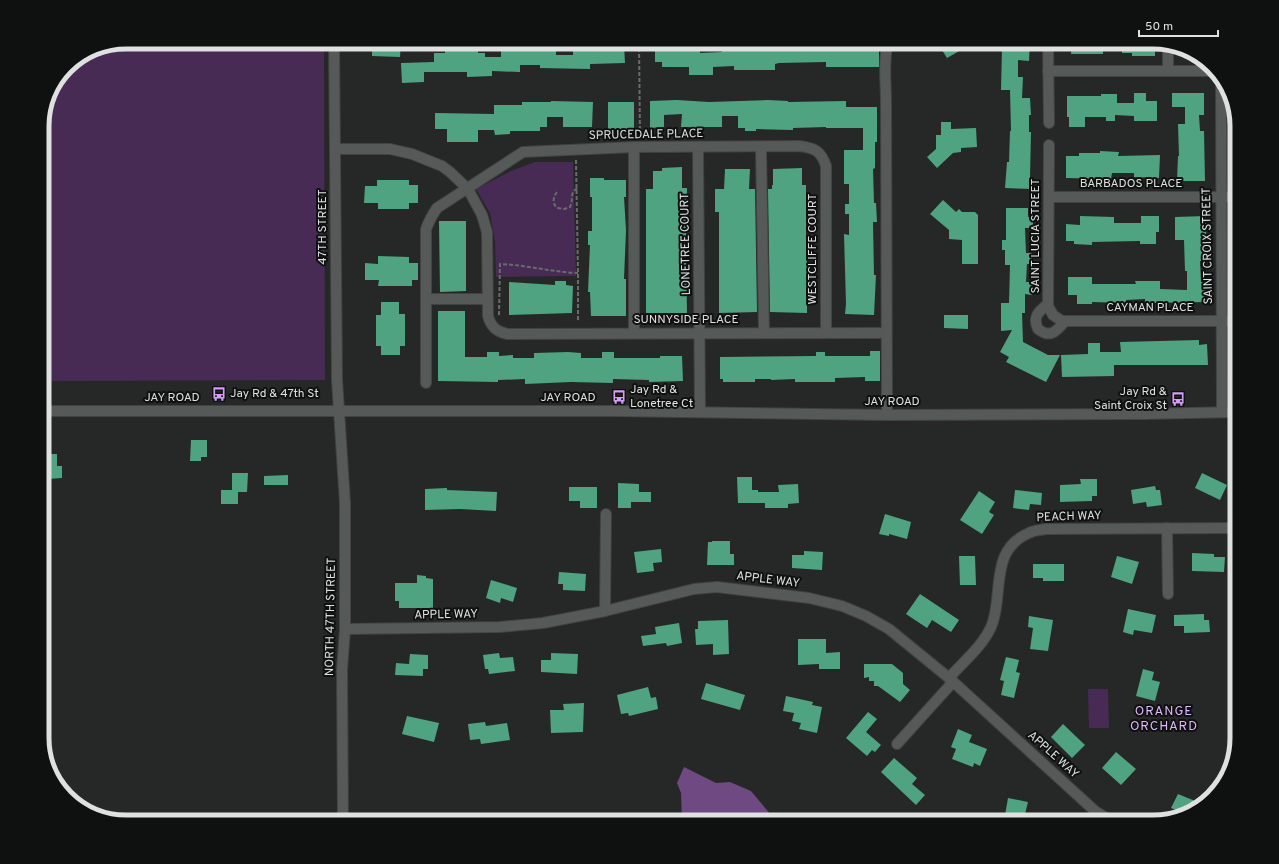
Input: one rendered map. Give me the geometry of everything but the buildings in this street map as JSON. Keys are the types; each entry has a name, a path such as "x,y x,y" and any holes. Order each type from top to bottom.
{"street":[{"name":"47TH STREET","path":"334,49 337,380 339,412"},
{"path":"887,49 885,66 887,415"},
{"path":"1048,49 1049,123"},
{"path":"1168,51 1168,71"},
{"path":"1048,71 1207,71"},
{"name":"SAINT CROIX STREET","path":"1221,90 1220,197 1222,412"},
{"name":"SAINT LUCIA STREET","path":"1049,145 1048,304 1052,314 1063,321"},
{"name":"LONETREE COURT","path":"698,147 700,412"},
{"path":"761,147 764,333"},
{"name":"SPRUCEDALE PLACE","path":"426,383 426,229 428,222 437,208 523,152 577,149 809,147 820,154 824,159 826,166"},
{"path":"634,333 637,148"},
{"path":"335,149 390,149 412,154 442,166 468,189 482,215 487,232 487,299 426,299"},
{"name":"WESTCLIFFE COURT","path":"826,166 826,332"},
{"name":"BARBADOS PLACE","path":"1049,197 1230,197"},
{"name":"SUNNYSIDE PLACE","path":"487,299 490,323 493,328 507,334 700,332 880,333"},
{"path":"1048,304 1037,314 1035,319 1038,329 1047,334 1052,333 1056,331 1063,321"},
{"name":"CAYMAN PLACE","path":"1063,321 1230,321"},
{"name":"JAY ROAD","path":"49,411 613,411 887,415 1230,412"},
{"name":"NORTH 47TH STREET","path":"339,412 344,503 345,630 342,670 343,815"},
{"path":"605,611 606,514"},
{"path":"1167,528 1168,594"},
{"name":"PEACH WAY","path":"897,744 985,639 992,626 1001,563 1006,552 1018,539 1030,532 1046,529 1230,528"},
{"name":"APPLE WAY","path":"345,630 500,627 543,623 605,611 694,589 717,587 809,598 842,606 866,616 889,630 951,680 1095,811 1102,815"}],"path":[{"path":"637,148 639,49"},
{"path":"577,149 578,321"},
{"path":"557,192 554,196 554,204 557,208 564,209 570,207 572,193 578,188"},
{"path":"499,314 500,264 522,265 560,272 578,273"}],"shaded area":[{"path":"324,49 325,380 49,381 49,121 55,96 59,87 71,71 87,59 111,50"},
{"path":"535,162 573,162 576,276 496,277 495,241 490,213 476,189 511,171"},
{"path":"1088,689 1108,689 1109,728 1089,728"},
{"path":"684,767 716,783 730,782 751,791 771,815 682,815 681,793 677,783"}],"place":[{"name":"Jay Rd & 47th St","path":"219,394"},
{"name":"Jay Rd & Lonetree Ct","path":"619,397"},
{"name":"Jay Rd & Saint Croix St","path":"1178,399"}],"district":[{"name":"ORANGE ORCHARD","path":"1164,720"}]}
